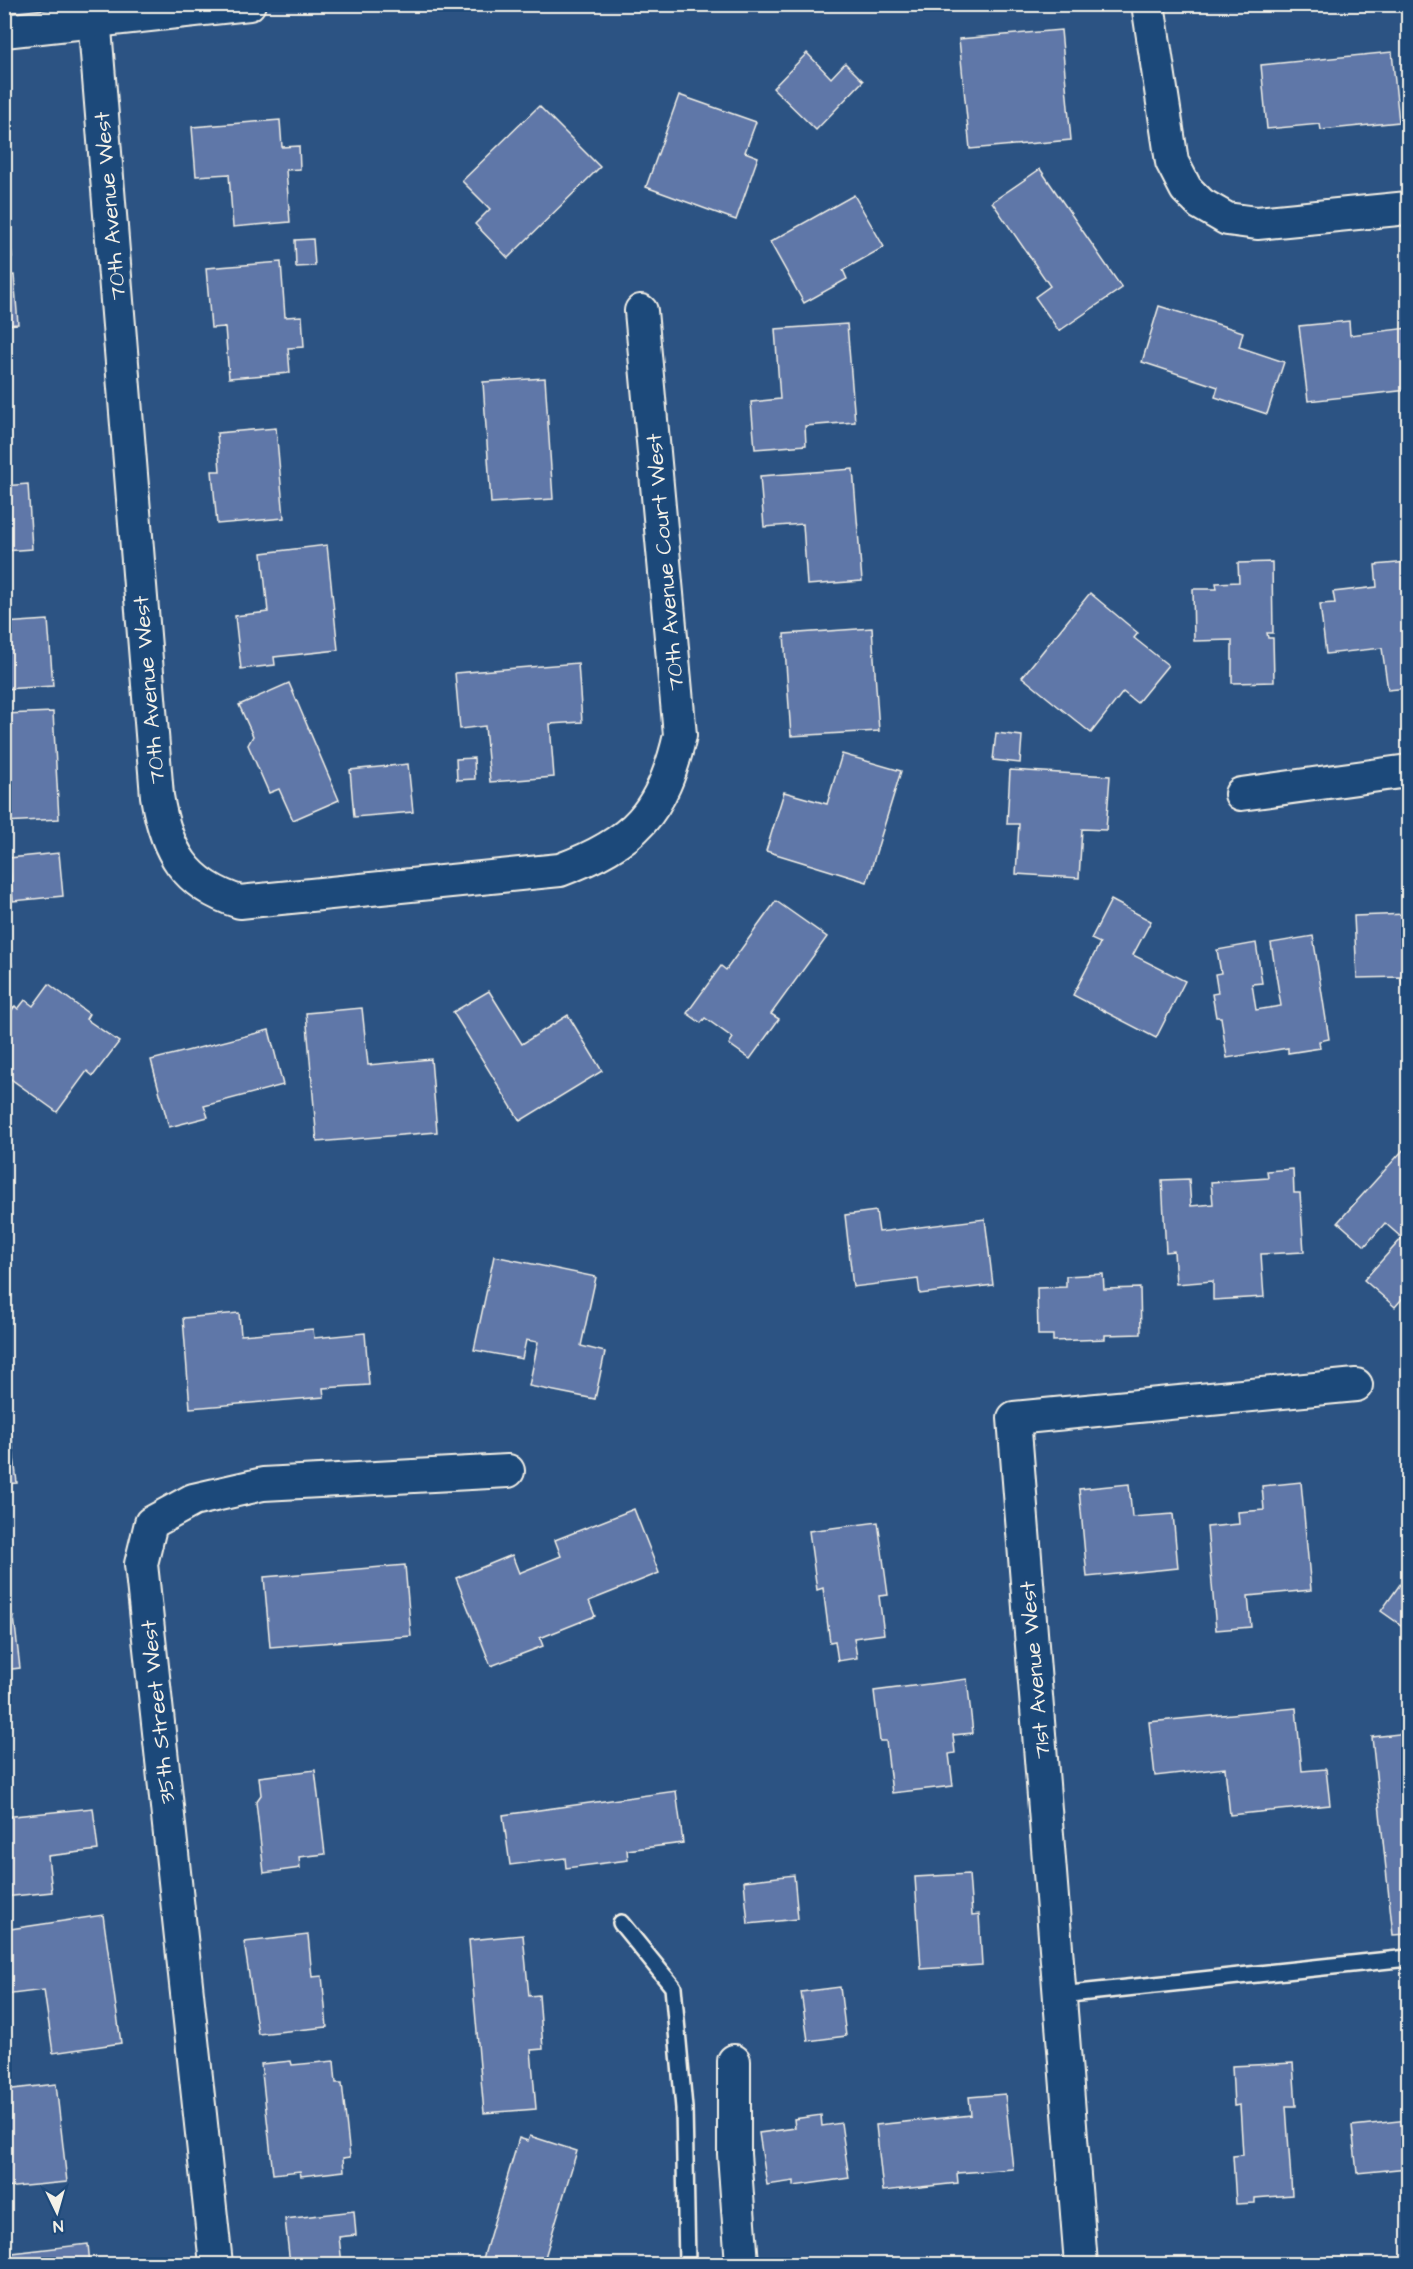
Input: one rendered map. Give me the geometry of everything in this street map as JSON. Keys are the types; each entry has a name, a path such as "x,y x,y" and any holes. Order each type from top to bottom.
{"street":[{"path":"4,31 94,12 249,4"},
{"path":"1148,4 1172,162 1185,189 1201,204 1227,219 1257,223 1408,208"},
{"name":"70th Avenue West","path":"94,12 157,796 162,830 174,854 216,895 240,902 560,870 597,857 628,836 654,807"},
{"name":"70th Avenue Court West","path":"641,311 680,735 671,773 654,807"},
{"path":"1241,795 1408,771"},
{"name":"71st Avenue West","path":"1081,2265 1014,1418 1356,1384"},
{"name":"35th Street West","path":"216,2265 141,1564 151,1523 193,1500 262,1484 508,1471"},
{"path":"734,2061 734,2154 742,2265"}],"lane":[{"path":"621,1923 673,1987 684,2109 687,2265"},
{"path":"1060,1995 1408,1959"}],"building":[{"path":"1061,30 1071,140 970,149 959,39"},
{"path":"1392,52 1399,122 1321,130 1320,124 1267,129 1261,65"},
{"path":"807,53 831,78 845,63 863,81 816,130 773,88"},
{"path":"679,95 756,122 745,152 758,157 736,220 646,187"},
{"path":"539,106 600,167 508,258 475,224 490,209 462,181"},
{"path":"280,120 282,147 299,146 300,169 286,170 290,222 233,227 229,174 196,176 192,127"},
{"path":"1040,169 1122,288 1059,331 1035,297 1050,286 992,202"},
{"path":"854,195 884,247 843,270 847,279 804,303 770,242"},
{"path":"4,208 7,208 12,257 4,257"},
{"path":"313,239 315,266 296,267 295,240"},
{"path":"281,262 285,317 302,316 304,347 288,348 290,373 229,378 225,327 211,328 206,268"},
{"path":"14,275 18,324 4,325 4,276"},
{"path":"1159,306 1243,332 1239,347 1284,362 1267,414 1215,397 1218,387 1142,362"},
{"path":"1349,321 1350,335 1408,328 1408,390 1308,401 1299,326"},
{"path":"847,324 855,422 805,426 806,445 755,449 751,402 780,399 775,329"},
{"path":"545,378 553,499 491,503 483,382"},
{"path":"276,428 284,518 217,524 212,471 220,471 217,433"},
{"path":"853,469 862,581 807,585 803,524 764,527 760,476"},
{"path":"28,484 32,549 4,551 4,486"},
{"path":"327,545 338,650 274,657 275,665 241,669 235,616 268,612 262,553"},
{"path":"1272,562 1273,633 1267,633 1268,638 1273,638 1274,682 1232,683 1232,640 1194,641 1193,589 1217,589 1216,583 1239,582 1238,563"},
{"path":"1408,562 1408,688 1388,690 1382,648 1326,654 1320,604 1335,603 1333,592 1377,587 1375,565"},
{"path":"1090,593 1138,633 1134,638 1168,665 1137,703 1123,692 1091,733 1022,677"},
{"path":"48,620 53,686 4,689 4,623"},
{"path":"872,628 879,731 791,736 784,634"},
{"path":"578,663 582,722 550,724 554,777 490,782 485,726 460,729 455,673"},
{"path":"289,683 339,800 293,820 279,789 269,793 248,745 253,736 239,705"},
{"path":"53,712 59,819 4,822 4,714"},
{"path":"996,733 1022,736 1020,763 993,760"},
{"path":"842,754 901,771 867,882 766,851 784,792 827,804"},
{"path":"474,758 475,779 457,780 456,759"},
{"path":"408,764 413,812 354,817 350,770"},
{"path":"1010,770 1110,776 1106,830 1082,829 1079,878 1016,874 1019,824 1007,824"},
{"path":"59,853 63,896 13,901 9,858"},
{"path":"1111,900 1151,921 1133,955 1185,981 1156,1038 1073,995 1100,943 1091,939"},
{"path":"776,901 827,937 771,1014 779,1019 750,1059 729,1044 733,1038 705,1018 701,1023 687,1013 721,966 726,970"},
{"path":"4,905 12,967 4,967"},
{"path":"1408,914 1408,983 1402,984 1401,977 1357,978 1354,916"},
{"path":"1313,936 1329,1039 1319,1041 1320,1048 1288,1053 1288,1048 1227,1058 1221,1017 1216,1017 1212,994 1218,993 1215,974 1221,973 1217,950 1256,943 1262,983 1252,984 1256,1010 1281,1006 1271,943"},
{"path":"49,984 89,1014 86,1019 119,1042 93,1076 87,1071 57,1112 4,1074 4,1020 15,1006 18,1009 25,1000 33,1006"},
{"path":"489,991 522,1044 568,1015 602,1071 520,1121 453,1012"},
{"path":"362,1008 368,1065 431,1059 437,1132 317,1142 306,1013"},
{"path":"269,1030 283,1085 204,1106 208,1117 169,1127 151,1060"},
{"path":"1403,1150 1408,1155 1408,1292 1395,1307 1364,1280 1402,1238 1385,1223 1365,1246 1338,1222"},
{"path":"1293,1169 1294,1193 1300,1193 1304,1252 1261,1254 1264,1297 1213,1300 1213,1281 1176,1284 1174,1251 1166,1252 1162,1180 1189,1179 1191,1206 1213,1204 1211,1182 1268,1178 1267,1171"},
{"path":"876,1211 879,1232 985,1219 993,1285 920,1294 918,1279 853,1287 845,1215"},
{"path":"494,1256 596,1277 581,1346 605,1352 595,1399 529,1386 538,1342 526,1340 522,1359 474,1350"},
{"path":"1103,1274 1104,1289 1140,1288 1141,1334 1105,1335 1105,1339 1053,1341 1053,1335 1038,1335 1037,1288 1066,1287 1066,1276"},
{"path":"239,1313 241,1335 313,1329 314,1338 365,1333 369,1385 323,1388 324,1397 190,1408 183,1318"},
{"path":"4,1423 10,1423 17,1483 4,1484"},
{"path":"1301,1482 1311,1590 1248,1596 1251,1627 1216,1630 1207,1527 1239,1524 1238,1512 1264,1510 1262,1486"},
{"path":"1129,1484 1132,1517 1173,1514 1178,1568 1087,1577 1079,1489"},
{"path":"634,1509 659,1573 589,1601 595,1616 540,1638 543,1646 491,1666 456,1578 512,1555 519,1573 561,1556 555,1540"},
{"path":"878,1522 888,1595 879,1596 884,1634 854,1638 857,1658 838,1661 835,1641 830,1642 823,1588 817,1590 809,1531"},
{"path":"405,1565 411,1636 270,1647 264,1577"},
{"path":"1406,1576 1408,1577 1408,1630 1381,1611"},
{"path":"4,1607 14,1617 20,1668 4,1670"},
{"path":"4,1670 9,1714 4,1715"},
{"path":"967,1679 973,1733 953,1735 955,1753 949,1754 953,1786 892,1793 886,1741 880,1741 874,1691"},
{"path":"1296,1708 1302,1771 1326,1769 1330,1805 1230,1815 1225,1768 1155,1776 1149,1722"},
{"path":"1408,1733 1408,1934 1393,1935 1372,1737"},
{"path":"315,1770 325,1854 299,1857 300,1868 264,1873 256,1802 261,1795 259,1777"},
{"path":"676,1791 683,1843 627,1850 628,1860 566,1868 565,1858 510,1865 503,1815"},
{"path":"93,1808 98,1850 48,1856 52,1892 4,1897 4,1817"},
{"path":"969,1874 972,1915 979,1914 982,1965 921,1969 915,1877"},
{"path":"794,1875 798,1919 748,1924 744,1881"},
{"path":"103,1915 121,2043 53,2053 44,1990 4,1995 4,1930"},
{"path":"308,1935 312,1977 322,1976 327,2027 258,2034 244,1942"},
{"path":"523,1935 529,1996 539,1995 543,2049 531,2050 536,2109 484,2113 469,1940"},
{"path":"840,1987 846,2036 808,2041 801,1992"},
{"path":"291,2061 292,2065 334,2061 336,2083 342,2083 350,2157 343,2158 344,2171 301,2176 300,2171 273,2174 261,2064"},
{"path":"1293,2063 1296,2106 1286,2106 1292,2195 1255,2198 1255,2203 1236,2204 1233,2156 1243,2155 1240,2105 1234,2106 1232,2066"},
{"path":"56,2084 67,2182 4,2188 4,2090"},
{"path":"1005,2094 1013,2169 957,2173 958,2183 883,2191 876,2125 971,2115 969,2097"},
{"path":"821,2115 822,2126 841,2123 849,2178 794,2186 794,2181 767,2185 759,2133 795,2128 794,2119"},
{"path":"1408,2120 1408,2168 1357,2173 1352,2126"},
{"path":"530,2136 577,2151 543,2264 482,2262 519,2138 528,2141"},
{"path":"354,2211 356,2235 339,2237 342,2264 290,2264 285,2219"},
{"path":"88,2244 90,2264 4,2264 4,2254"}]}
